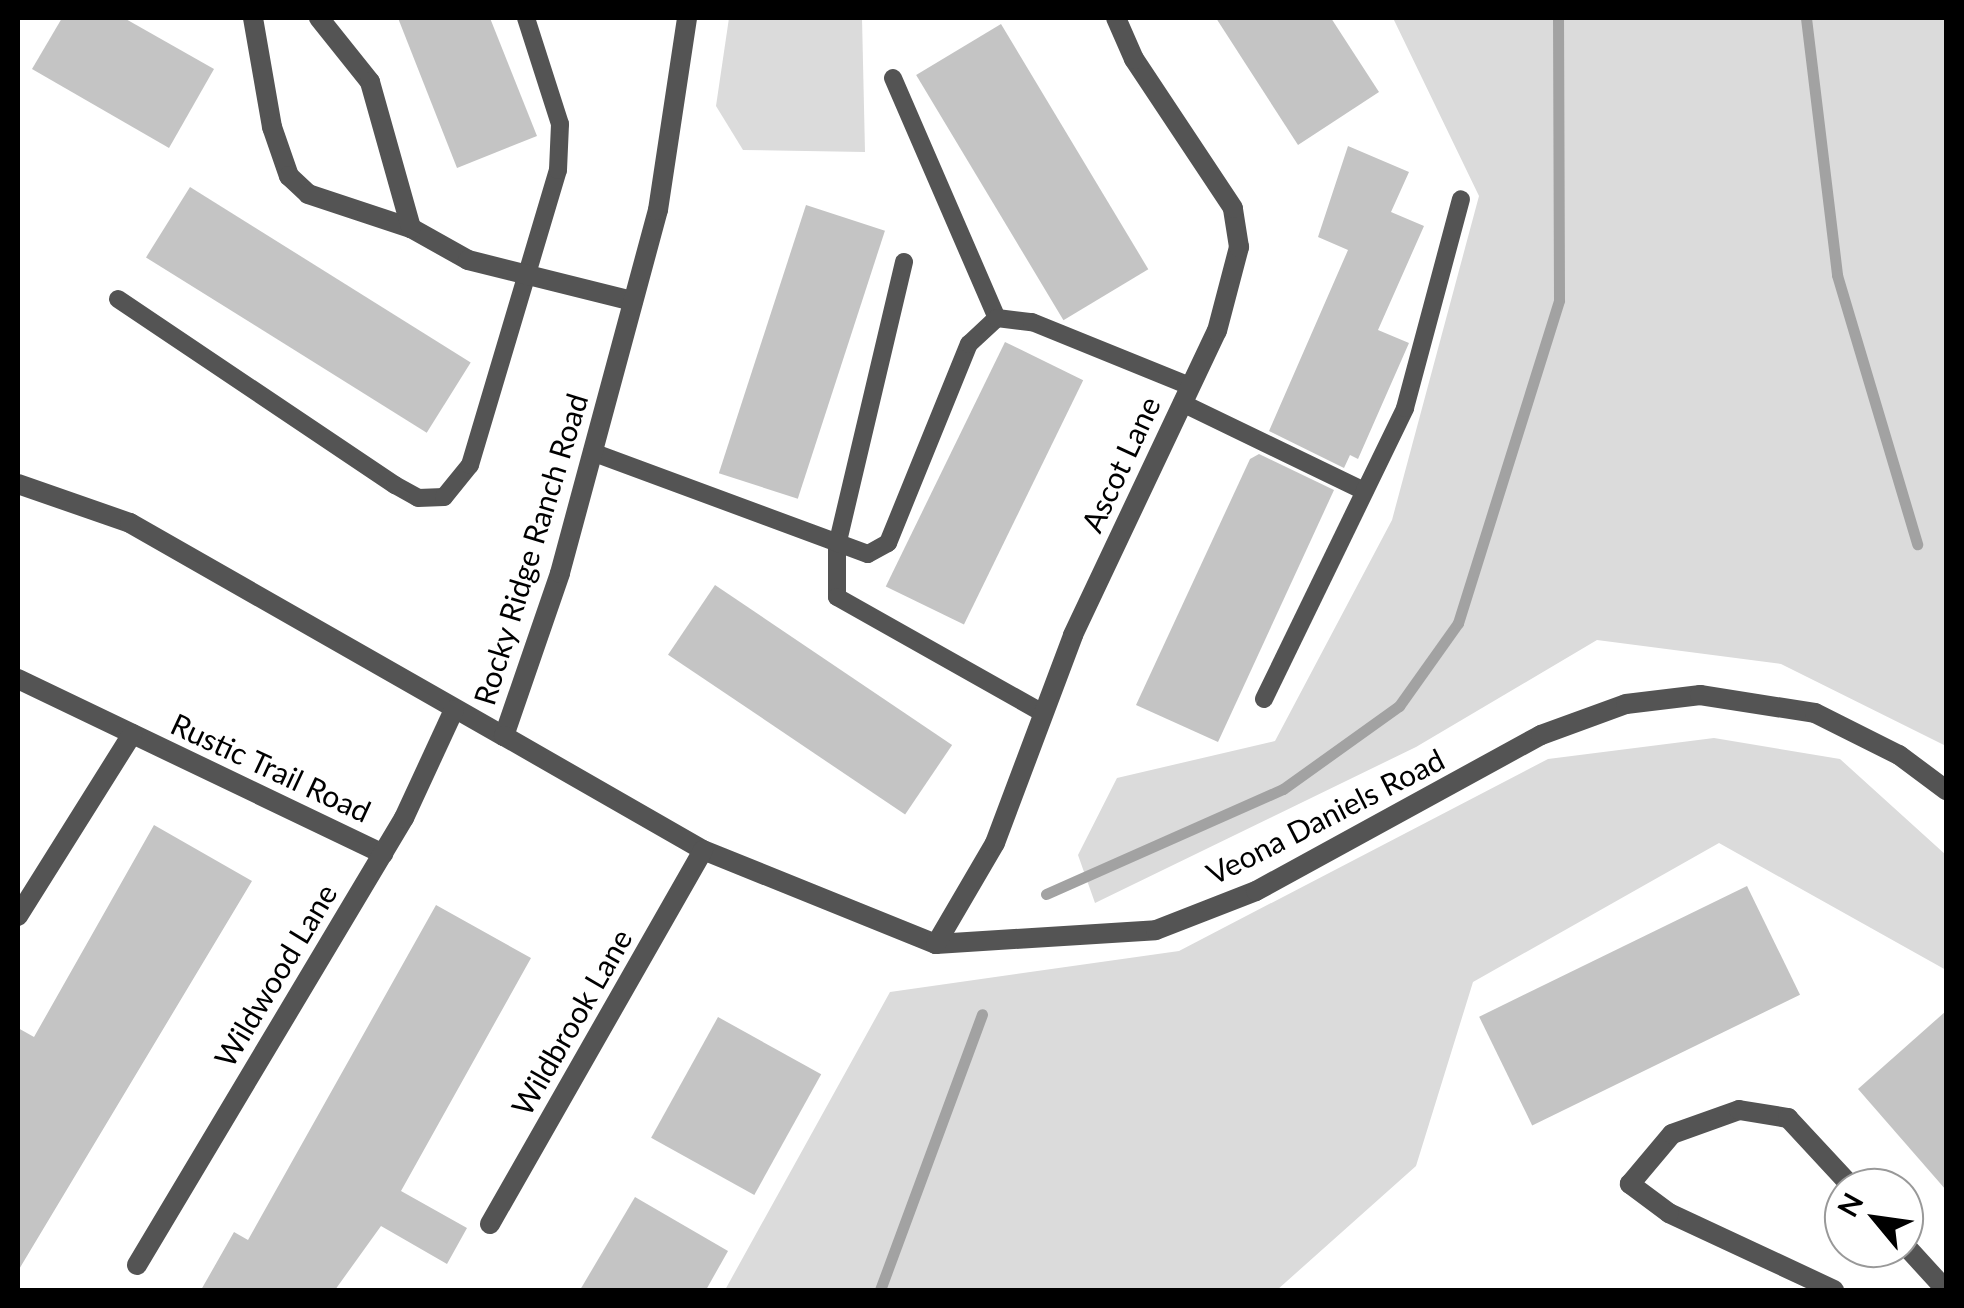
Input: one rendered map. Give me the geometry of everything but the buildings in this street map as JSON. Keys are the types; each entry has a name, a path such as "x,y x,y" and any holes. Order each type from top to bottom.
{"street":[{"path":"253,18 290,176 308,194 411,228 468,260 632,301"},
{"path":"319,18 370,82 411,228"},
{"name":"Rocky Ridge Ranch Road","path":"18,484 130,523 504,736 592,452 632,301 674,134 687,18"},
{"name":"Ascot Lane","path":"936,944 995,842 1043,713 1217,331 1240,247 1233,208 1134,58 1116,18"},
{"name":"Rustic Trail Road","path":"18,680 383,854"},
{"name":"Veona Daniels Road","path":"504,736 703,850 936,944 1156,930 1256,891 1541,735 1626,704 1700,695 1798,709 1850,727 1946,790"},
{"name":"Wildwood Lane","path":"136,1265 383,854 454,710"},
{"name":"Rustic Trail Road","path":"18,916 132,734"},
{"name":"Wildbrook Lane","path":"490,1224 703,850"},
{"path":"1834,1168 1788,1118 1739,1110 1672,1134 1630,1184 1669,1214 1834,1290"},
{"path":"1924,1266 1946,1290"}],"lane":[{"path":"118,299 395,485 418,498 444,497 470,465 558,170 560,124 526,18"},
{"path":"893,78 997,318"},
{"path":"1264,699 1405,408 1462,199"},
{"path":"904,262 837,546 837,597 1043,713"},
{"path":"592,452 837,546 868,554 888,543 969,344 997,318 1032,322 1186,394 1364,491"}],"shaded area":[{"path":"729,18 862,18 865,152 743,150 716,106"},
{"path":"1393,18 1946,18 1946,746 1781,664 1597,640 1416,747 1095,903 1078,855 1117,778 1275,741 1392,520 1479,196"},
{"path":"1714,738 1840,759 1946,855 1946,970 1719,843 1473,982 1416,1166 1277,1290 725,1290 890,992 1179,951 1548,759"}],"waterway":[{"path":"1046,894 1283,789 1399,706 1458,623 1559,300 1558,18"},
{"path":"1806,18 1837,275 1917,544"},
{"path":"880,1290 982,1014"}]}
